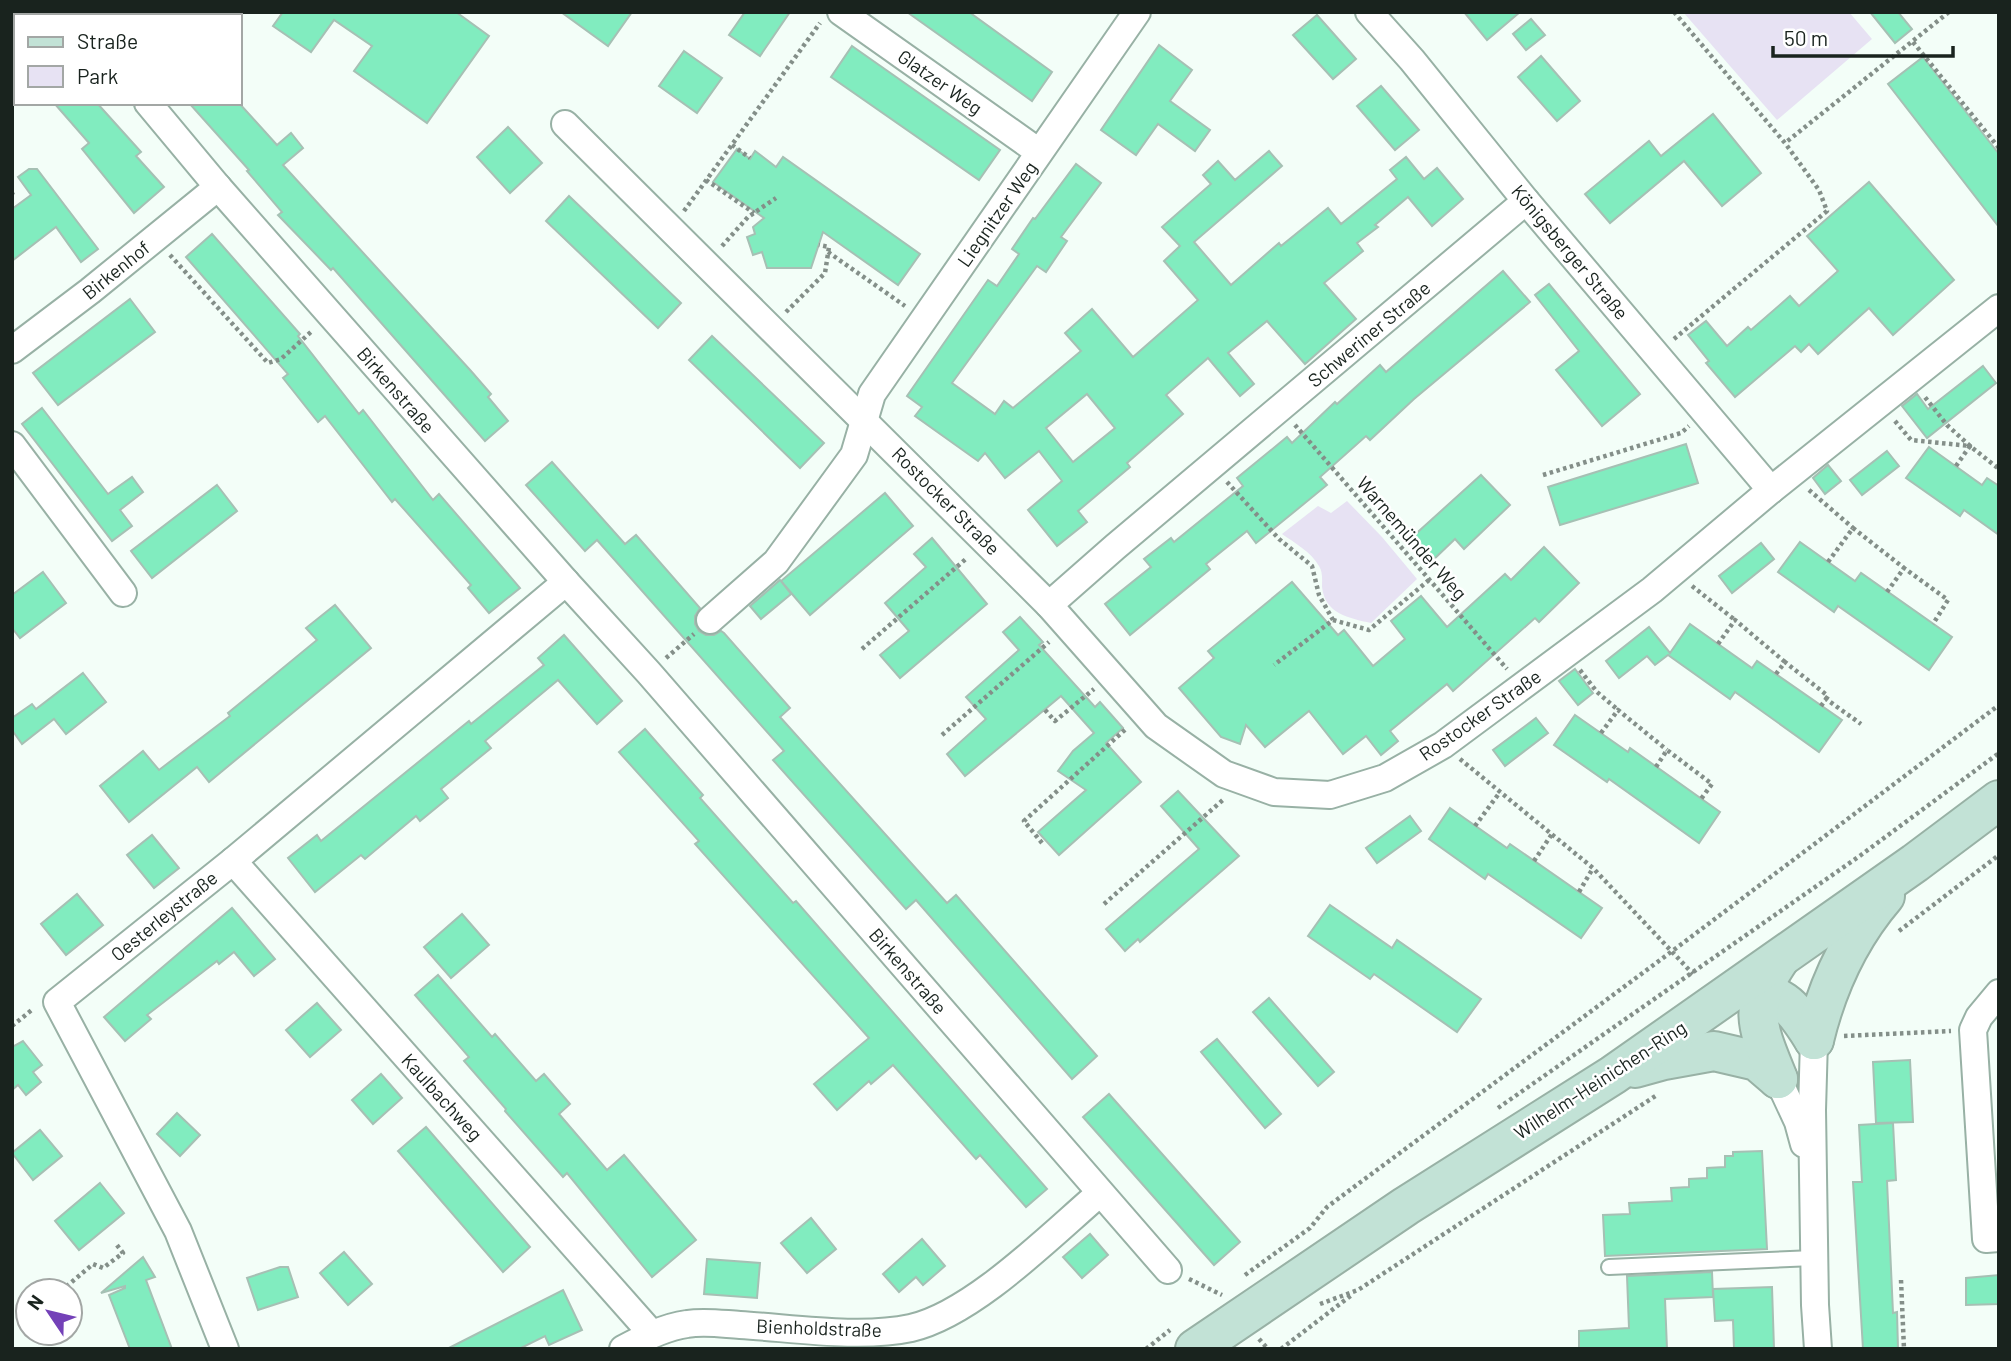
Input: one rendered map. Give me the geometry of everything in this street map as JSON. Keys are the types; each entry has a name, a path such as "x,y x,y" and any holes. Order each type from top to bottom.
{"main road":[{"name":"Wilhelm-Heinichen-Ring","path":"1195,1349 1406,1206 1749,990 1780,957 1915,863 1999,800"},
{"path":"1828,1032 1823,1003 1844,953 1876,907 1915,863"},
{"path":"1778,1079 1761,1036 1749,990 1771,994 1828,1032"},
{"path":"1613,1074 1664,1060 1714,1051 1757,1061 1778,1079"}],"street":[{"name":"Liegnitzer Weg","path":"865,420 872,394 1137,12"},
{"name":"Königsberger Straße","path":"1369,12 1705,411 1781,482"},
{"name":"Glatzer Weg","path":"834,13 1039,152"},
{"name":"Birkenstraße","path":"150,105 218,187 649,673 1168,1270"},
{"name":"Rostocker Straße","path":"565,124 1049,605 1156,726 1224,774 1274,792 1330,795 1385,778 1443,745 1673,572 1999,308"},
{"name":"Birkenhof","path":"12,350 156,239 218,187"},
{"name":"Schweriner Straße","path":"1049,605 1526,201"},
{"path":"710,620 776,562 854,454 865,420"},
{"path":"12,445 123,593"},
{"name":"Oesterleystraße","path":"225,1349 178,1231 57,1002 233,861 566,582"},
{"name":"Kaulbachweg","path":"233,861 652,1334"},
{"path":"1999,993 1979,1017 1973,1030 1986,1239 1999,1238"},
{"path":"1818,1349 1813,1176 1828,1032"},
{"path":"1778,1079 1798,1122 1813,1176"},
{"name":"Bienholdstraße","path":"623,1349 652,1334 686,1324 854,1332 913,1327 954,1310 987,1289 1100,1193"}],"lane":[{"path":"1609,1267 1814,1258"}],"path":[{"path":"1656,354 1827,211 1819,190 1785,143 1674,12"},
{"path":"1785,143 1949,12"},
{"path":"671,229 834,13"},
{"path":"1913,42 1999,148"},
{"path":"732,145 750,158"},
{"path":"706,180 754,213"},
{"path":"706,263 754,213 776,198"},
{"path":"156,239 268,363 281,359 330,314"},
{"path":"770,327 825,274 829,247 819,245"},
{"path":"828,252 924,320"},
{"path":"1910,379 1947,425 1999,469"},
{"path":"1879,404 1911,440 1970,446"},
{"name":"Warnemünder Weg","path":"1281,409 1522,686"},
{"path":"1543,475 1681,433 1705,411"},
{"path":"1955,466 1970,446"},
{"path":"1212,466 1279,539 1312,566 1319,595 1333,620 1369,630 1429,580"},
{"path":"1781,482 1853,528 1948,600 1933,624"},
{"path":"1828,562 1853,528"},
{"path":"862,649 986,542"},
{"path":"1887,592 1904,568"},
{"path":"1673,572 1828,696 1821,706"},
{"path":"649,673 710,620"},
{"path":"1274,665 1333,620"},
{"path":"1718,644 1735,620"},
{"path":"942,735 1068,626"},
{"path":"1567,653 1597,692 1712,783 1701,799"},
{"path":"1776,674 1786,662"},
{"path":"1045,710 1055,721 1112,675"},
{"path":"1826,699 1861,724"},
{"path":"1243,1276 1310,1228 1327,1207 1999,705"},
{"path":"1601,733 1618,710"},
{"path":"1042,843 1024,821 1145,712"},
{"path":"1443,745 1593,868 1693,974"},
{"path":"1656,767 1667,750"},
{"path":"1489,1114 1693,974 1999,753"},
{"path":"1104,904 1244,781"},
{"path":"1475,826 1500,792"},
{"path":"1534,861 1552,834"},
{"path":"1895,934 1999,855"},
{"path":"1579,892 1593,868"},
{"path":"1828,1032 1839,1036 1973,1030"},
{"path":"1281,1349 1358,1290 1664,1091"},
{"path":"1310,1228 1320,1226"},
{"path":"78,1277 93,1264 103,1268 123,1253 116,1244"},
{"path":"1168,1270 1220,1292"},
{"path":"1901,1280 1904,1349"},
{"path":"1310,1308 1358,1290"}],"green space":[{"path":"1683,12 1849,12 1872,39 1777,120"},
{"path":"1347,501 1417,579 1371,623 1347,617 1333,609 1324,596 1321,571 1316,561 1282,534 1318,506 1331,513"}],"building":[{"path":"283,12 456,12 489,36 427,123 354,71 372,46 334,20 311,52 273,26"},
{"path":"561,12 632,12 608,46"},
{"path":"745,12 790,12 760,56 729,35"},
{"path":"907,12 969,12 1052,72 1032,101"},
{"path":"1464,12 1520,12 1487,40"},
{"path":"1870,12 1898,12 1912,29 1895,43"},
{"path":"1317,15 1356,59 1333,79 1293,35"},
{"path":"1531,19 1545,35 1526,50 1513,34"},
{"path":"1159,45 1192,70 1170,101 1210,130 1195,151 1158,124 1136,155 1101,130"},
{"path":"852,46 1000,150 979,180 831,77"},
{"path":"684,51 722,78 697,113 659,86"},
{"path":"1541,56 1580,101 1557,121 1518,77"},
{"path":"1923,57 1999,154 1999,227 1888,84"},
{"path":"1381,86 1419,130 1395,150 1357,106"},
{"path":"56,105 99,105 141,152 136,156 164,187 134,213 82,149 89,143"},
{"path":"191,105 241,105 277,145 291,133 303,148 283,165 471,371 491,394 488,397 508,421 485,441 333,268 331,270 278,215 282,212 247,171 249,170"},
{"path":"1713,114 1761,173 1722,206 1684,161 1610,223 1585,194 1649,141 1661,156"},
{"path":"508,127 542,163 510,193 477,157"},
{"path":"737,149 750,159 755,151 776,167 783,157 920,254 898,285 823,232 811,268 767,268 762,252 753,255 747,237 755,234 753,227 764,218 713,182"},
{"path":"1269,151 1282,166 1194,242 1231,285 1279,243 1281,246 1328,208 1341,224 1397,179 1390,170 1406,157 1424,179 1437,168 1463,199 1432,226 1408,197 1375,225 1378,227 1357,243 1363,251 1324,283 1356,319 1305,364 1267,321 1228,353 1254,384 1240,396 1208,358 1166,395 1183,414 1127,463 1130,467 1078,511 1087,522 1057,546 1028,510 1062,481 1039,451 1005,478 985,453 978,461 915,416 922,407 907,396 988,280 997,286 1019,254 1012,249 1076,164 1101,183 1061,237 1067,241 1046,272 1037,266 952,383 995,414 1004,401 1013,408 1081,351 1065,333 1092,309 1133,357 1198,300 1164,261 1180,246 1162,227 1211,184 1203,175 1218,161 1235,180","holes":["1087,394 1115,428 1073,462 1046,428"]},
{"path":"29,169 37,169 98,249 81,262 56,227 12,261 12,209 31,195 18,177"},
{"path":"1869,182 1954,280 1893,335 1869,308 1818,354 1809,344 1801,352 1795,346 1735,397 1706,363 1709,361 1688,335 1706,321 1727,346 1748,327 1751,330 1790,296 1799,306 1838,271 1807,236"},
{"path":"569,196 681,303 658,328 546,221"},
{"path":"212,234 300,334 298,336 359,414 363,410 433,500 439,494 520,588 489,613 468,588 471,585 395,499 392,502 325,416 318,422 283,378 288,374 186,257"},
{"path":"1503,271 1530,302 1414,399 1370,440 1366,436 1320,477 1327,485 1256,543 1247,531 1206,564 1210,569 1130,635 1105,604 1151,567 1144,559 1171,538 1174,542 1243,486 1237,478 1287,437 1292,443 1335,402 1337,404 1380,365 1386,372"},
{"path":"1549,284 1640,394 1602,426 1556,370 1579,351 1535,295"},
{"path":"130,299 155,332 58,405 33,373"},
{"path":"712,336 824,443 800,468 689,360"},
{"path":"1983,366 1996,383 1927,438 1902,406 1917,394 1928,409"},
{"path":"42,408 108,494 132,477 143,492 120,510 132,526 112,541 22,424"},
{"path":"1686,444 1698,483 1560,525 1548,487"},
{"path":"1929,447 1982,485 1987,478 1999,486 1999,535 1964,510 1960,516 1906,478"},
{"path":"1887,451 1899,466 1862,495 1850,480"},
{"path":"552,462 625,544 636,535 700,608 695,616 699,631 706,635 721,631 724,633 790,708 780,717 947,903 956,895 1097,1056 1072,1079 916,900 906,909 773,760 784,751 597,540 585,551 526,485"},
{"path":"1828,465 1841,481 1825,494 1813,478"},
{"path":"1481,475 1510,505 1464,549 1455,539 1431,562 1410,539"},
{"path":"217,485 237,511 152,578 131,551"},
{"path":"885,493 913,526 810,615 781,581"},
{"path":"932,538 987,604 900,678 880,655 909,631 885,603 926,567 914,554"},
{"path":"1800,542 1855,581 1861,573 1952,637 1929,670 1838,606 1834,612 1778,572"},
{"path":"1761,543 1774,559 1732,593 1719,576"},
{"path":"1544,547 1579,583 1539,622 1535,618 1453,691 1447,684 1390,731 1398,741 1381,755 1366,736 1343,754 1309,711 1265,747 1246,725 1240,744 1221,737 1179,688 1214,658 1208,651 1292,582 1338,635 1344,630 1373,666 1405,639 1391,621 1421,596 1447,627 1505,574 1511,580"},
{"path":"43,572 66,603 20,638 12,628 12,595"},
{"path":"780,580 791,594 761,619 750,606"},
{"path":"335,605 371,648 209,782 197,767 129,822 100,786 143,751 159,770 230,716 228,713 317,640 306,628"},
{"path":"1020,617 1043,642 1039,645 1095,707 1100,702 1123,728 1106,743 1141,782 1059,855 1038,832 1086,790 1058,771 1073,751 1094,733 1061,696 965,776 947,754 986,719 966,697 1019,650 1003,632"},
{"path":"1690,624 1752,668 1757,661 1842,720 1819,752 1735,692 1730,699 1668,655 1655,665 1647,656 1619,678 1606,661 1649,627 1670,653"},
{"path":"564,635 622,701 597,724 558,680 485,741 491,748 441,789 448,798 420,821 416,816 365,859 361,855 315,892 288,858 317,835 321,841 469,721 471,724 544,665 538,658"},
{"path":"1575,669 1593,693 1578,705 1559,681"},
{"path":"83,673 106,702 66,734 54,719 22,744 12,730 12,718 32,704 36,709"},
{"path":"1575,715 1628,752 1630,748 1720,812 1699,843 1609,779 1607,782 1554,745"},
{"path":"1536,718 1548,733 1505,766 1493,750"},
{"path":"645,729 703,795 700,798 793,903 796,901 1047,1189 1026,1207 980,1155 976,1159 893,1065 871,1084 869,1081 837,1110 814,1084 869,1038 695,844 699,841 619,752"},
{"path":"1178,791 1239,856 1140,942 1138,939 1125,951 1106,929 1199,849 1161,806"},
{"path":"1450,808 1507,848 1510,844 1602,908 1581,938 1488,874 1485,879 1429,839"},
{"path":"1410,816 1421,831 1377,863 1366,848"},
{"path":"152,835 179,868 154,888 127,855"},
{"path":"77,894 103,925 66,955 41,924"},
{"path":"1330,905 1392,948 1397,940 1481,999 1457,1032 1374,974 1370,979 1308,936"},
{"path":"232,908 275,959 254,976 234,952 219,964 217,961 147,1015 151,1019 125,1041 104,1017"},
{"path":"462,914 489,945 451,978 424,947"},
{"path":"438,975 492,1037 495,1034 536,1081 544,1074 570,1104 559,1114 607,1170 624,1155 696,1240 652,1277 567,1173 563,1177 505,1111 464,1061 469,1057 415,995"},
{"path":"1269,998 1334,1072 1318,1086 1253,1012"},
{"path":"317,1003 341,1030 310,1057 286,1030"},
{"path":"1217,1039 1281,1114 1265,1128 1201,1052"},
{"path":"23,1041 42,1065 33,1072 41,1082 26,1095 18,1085 12,1090 12,1047"},
{"path":"1910,1060 1913,1122 1876,1123 1873,1062"},
{"path":"381,1074 402,1098 373,1124 352,1100"},
{"path":"1109,1094 1240,1242 1214,1265 1083,1117"},
{"path":"177,1113 200,1135 180,1156 157,1134"},
{"path":"1893,1123 1896,1180 1887,1181 1893,1313 1897,1312 1898,1349 1863,1349 1853,1182 1862,1182 1859,1125"},
{"path":"426,1127 530,1247 503,1272 398,1151"},
{"path":"40,1130 62,1156 33,1180 12,1153"},
{"path":"1762,1151 1767,1249 1605,1256 1603,1215 1630,1214 1629,1203 1672,1201 1671,1188 1689,1187 1689,1179 1707,1178 1707,1168 1725,1167 1725,1156 1733,1156 1733,1152"},
{"path":"100,1183 124,1213 79,1250 55,1221"},
{"path":"811,1218 836,1249 807,1273 781,1243"},
{"path":"1090,1234 1108,1255 1082,1278 1063,1257"},
{"path":"922,1239 945,1266 923,1285 916,1277 899,1292 883,1274"},
{"path":"344,1252 372,1284 348,1305 320,1273"},
{"path":"143,1257 155,1277 146,1280 172,1349 130,1349 109,1295 125,1286 101,1293"},
{"path":"707,1259 760,1263 757,1298 704,1294"},
{"path":"288,1267 298,1297 258,1310 247,1278"},
{"path":"1712,1272 1713,1297 1665,1299 1667,1349 1579,1349 1579,1331 1629,1328 1627,1276"},
{"path":"1999,1275 1999,1304 1966,1305 1966,1278"},
{"path":"1772,1287 1774,1349 1734,1349 1733,1320 1715,1321 1713,1289"},
{"path":"563,1290 582,1330 549,1345 545,1336 519,1349 447,1349"}]}
